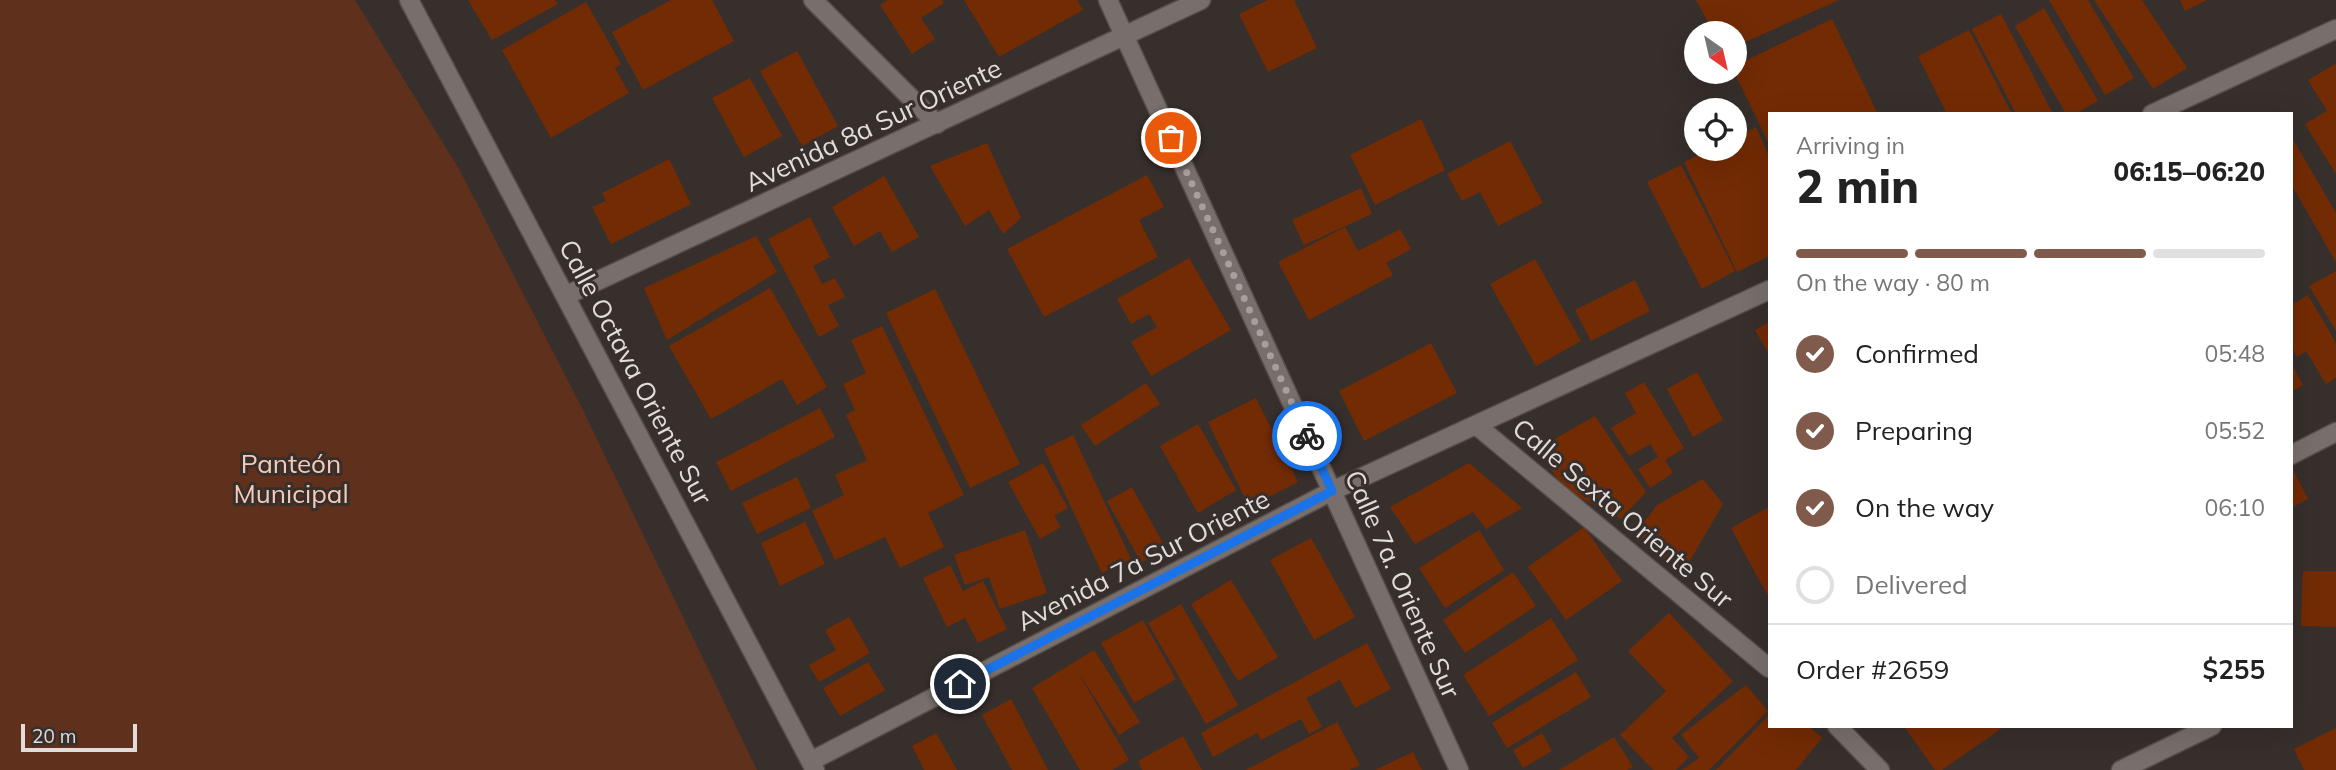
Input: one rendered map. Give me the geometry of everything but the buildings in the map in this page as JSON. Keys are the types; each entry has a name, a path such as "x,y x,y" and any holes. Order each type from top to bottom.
{"street":[{"name":"Calle Octava Oriente Sur","path":"409,0 567,295 813,766"},
{"path":"813,0 937,124"},
{"name":"Calle 7a. Oriente Sur","path":"1108,0 1459,770"},
{"name":"Avenida 8a Sur Oriente","path":"567,295 1201,0"},
{"path":"2156,112 2336,29"},
{"name":"Avenida 7a Sur Oriente","path":"813,766 1332,491 1768,290"},
{"name":"Calle Sexta Oriente Sur","path":"1476,425 1768,667"},
{"path":"2293,454 2336,432"},
{"path":"1839,728 1880,770"},
{"path":"2121,770 2208,728"}],"green space":[{"name":"Panteón Municipal","path":"0,0 355,0 459,169 580,404 757,770 0,770"}],"way so far":[{"path":"1171,138 1307,436"}],"route":[{"path":"960,684 1332,491 1307,436"}]}
